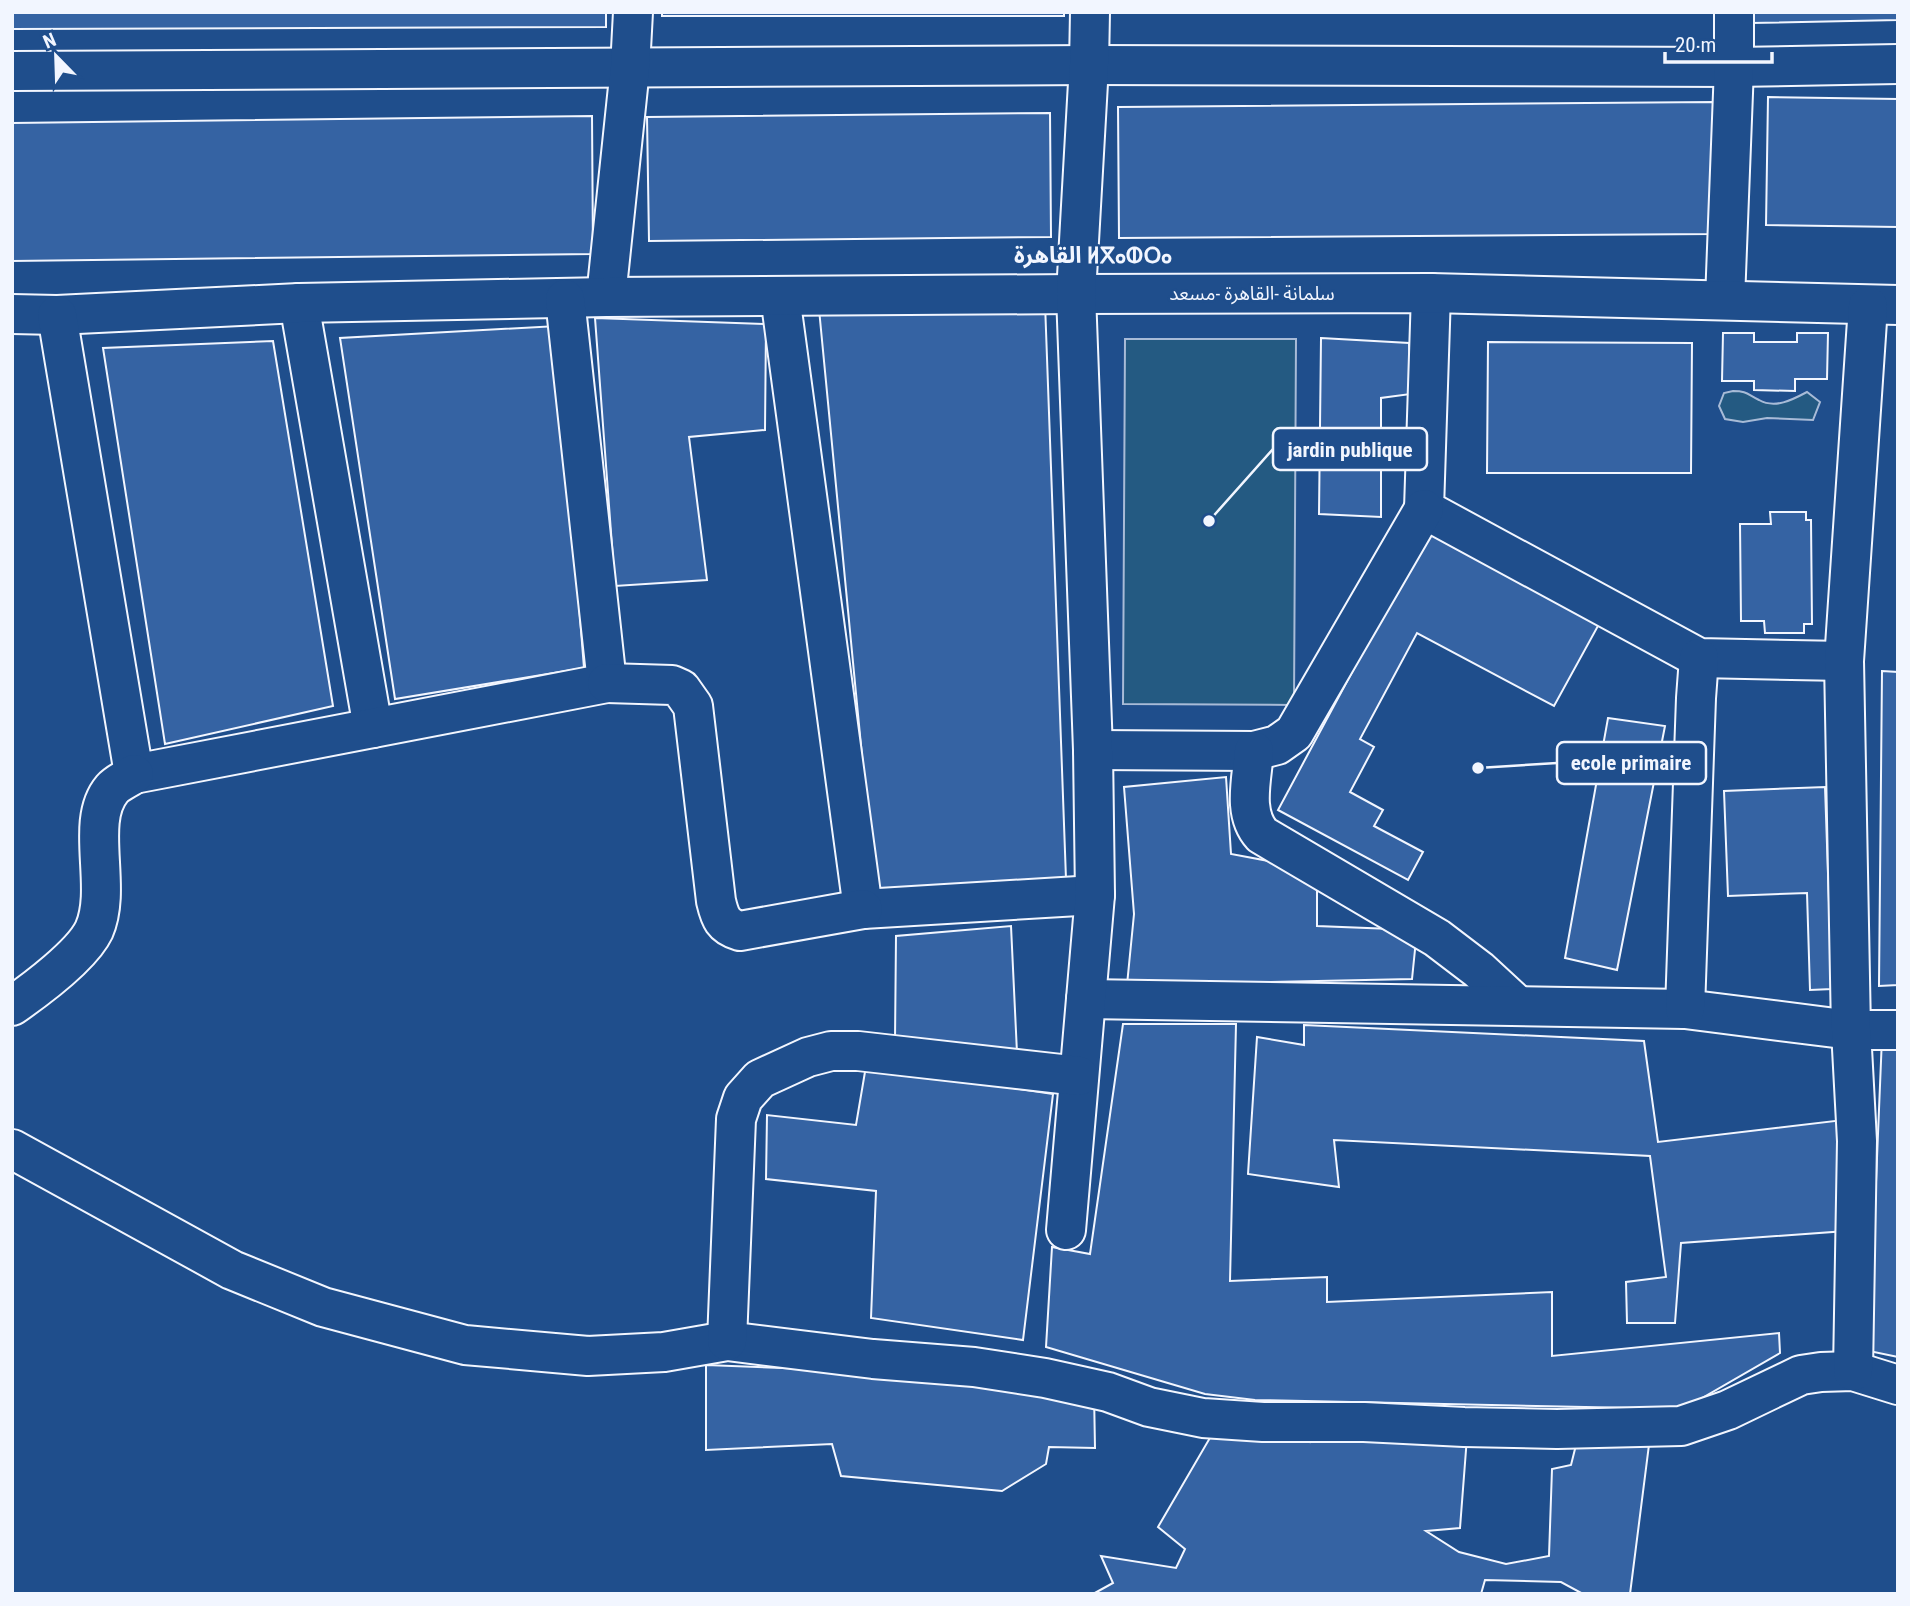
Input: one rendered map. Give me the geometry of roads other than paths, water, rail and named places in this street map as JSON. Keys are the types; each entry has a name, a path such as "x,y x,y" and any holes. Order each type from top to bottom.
{"street":[{"path":"606,297 630,68 633,12"},
{"path":"1066,1230 1095,895 1093,750 1076,294 1090,12"},
{"path":"1725,300 1734,12"},
{"path":"12,71 1089,65 1734,67 1898,64"},
{"path":"1093,750 1254,751 1277,745 1294,733 1423,509 1431,293"},
{"name":"سلمانة -القاهرة -مسعد","path":"12,314 57,315 299,303 606,297 1076,294 1431,293 1883,305"},
{"path":"780,296 863,909"},
{"path":"565,299 607,683"},
{"path":"299,303 373,728"},
{"path":"1853,1371 1857,1141 1851,1030 1844,661 1883,305"},
{"path":"57,315 134,774"},
{"path":"1423,509 1699,658 1844,661"},
{"path":"1685,1009 1699,658"},
{"path":"17,992 82,947 94,929 102,879 99,815 113,788 134,774 607,683 672,685 681,689 693,706 716,901 720,916 727,927 740,931 863,909 1095,895"},
{"path":"1254,751 1251,818 1262,835 1437,938 1479,970 1518,1006"},
{"path":"1086,999 1685,1009 1851,1030 1898,1030"},
{"path":"727,1341 736,1119 743,1098 760,1079 808,1057 831,1051 1079,1076"},
{"path":"12,1149 232,1270 323,1307 465,1345 588,1356 664,1352 727,1341 873,1359 974,1367 1045,1378 1108,1392 1149,1407 1203,1418 1263,1422 1364,1422 1557,1429 1681,1426 1728,1410 1801,1375 1853,1371 1898,1385"}],"place":[{"name":"jardin publique","path":"1209,521"},
{"name":"ecole primaire","path":"1478,768"}],"district":[{"name":"القاهرة ⵍⴳⴰⵀⵔⴰ","path":"1093,255"}]}
